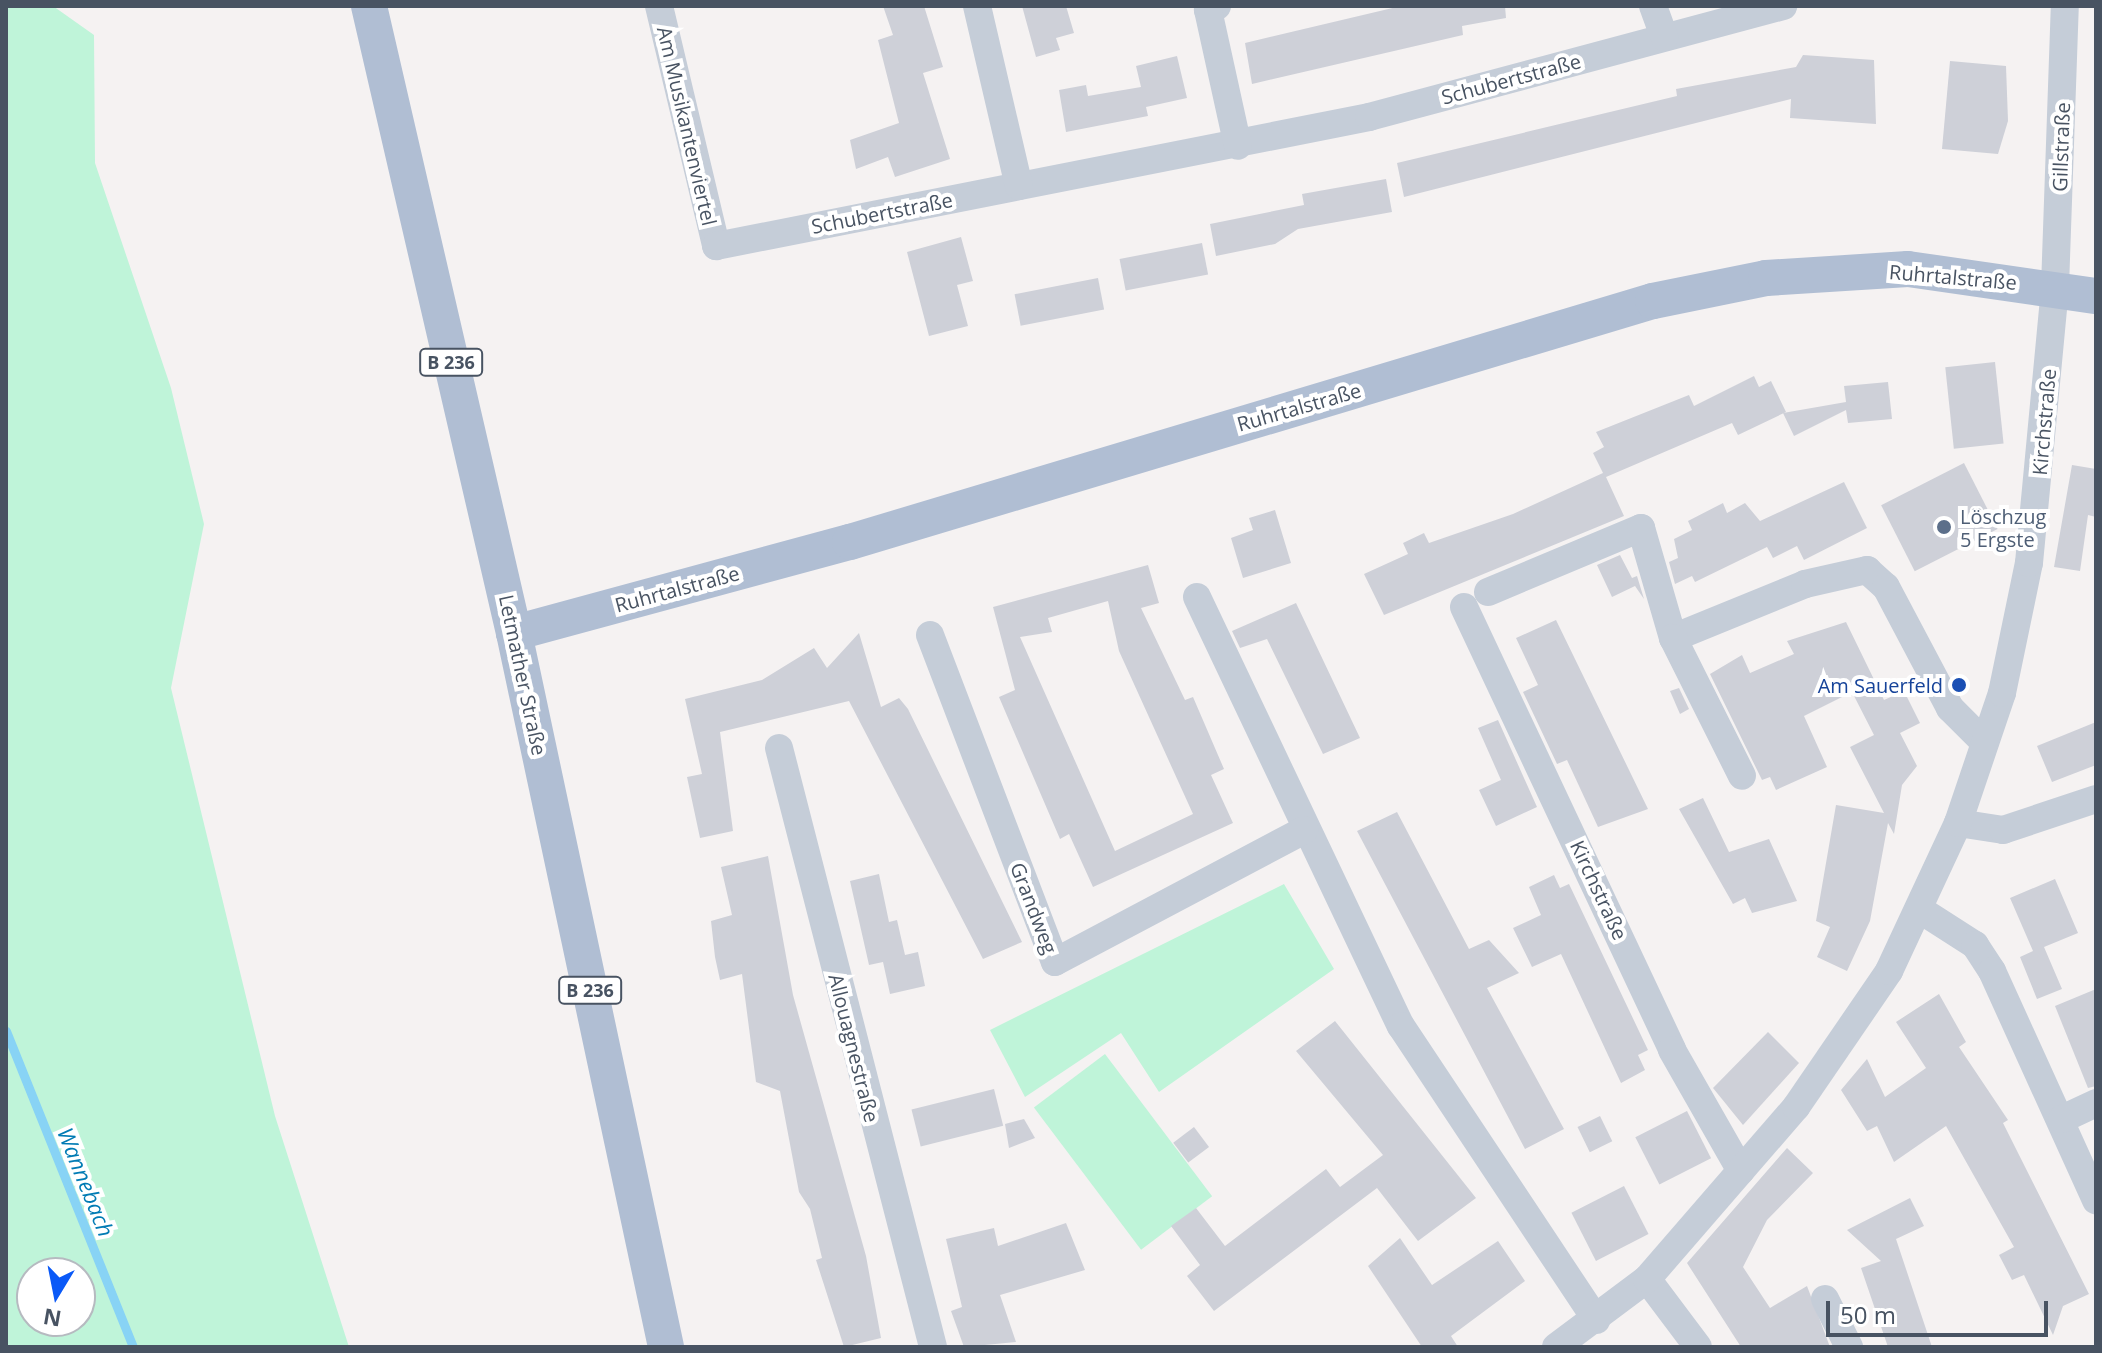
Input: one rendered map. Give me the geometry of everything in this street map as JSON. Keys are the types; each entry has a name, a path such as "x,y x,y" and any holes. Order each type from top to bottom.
{"main road":[{"name":"Letmather Straße","path":"369,6 514,633 666,1347"},
{"name":"Ruhrtalstraße","path":"514,633 850,542 1653,301 1766,278 1908,269 2055,287 2096,296"}],"street":[{"name":"Am Musikantenviertel","path":"659,6 716,246"},
{"path":"977,6 1019,186"},
{"path":"1653,6 1664,37"},
{"name":"Schubertstraße","path":"716,246 1238,146 1783,6"},
{"name":"Gillstraße","path":"2055,287 2065,6"},
{"path":"1213,8 1238,146"},
{"name":"Kirchstraße","path":"1556,1347 1647,1279 1741,1171 1847,1035 1922,911 1958,823 1985,743 2029,563 2055,287"},
{"name":"Kirchstraße","path":"1741,1171 1672,1050 1476,599 1641,528 1673,638 1742,776"},
{"path":"1673,638 1805,584 1867,570 1886,587 1950,708 1985,743"},
{"path":"1197,597 1304,830 1452,1113 1596,1320"},
{"name":"Grandweg","path":"930,635 1055,962 1304,830"},
{"name":"Allouagnestraße","path":"779,748 933,1347"},
{"path":"1958,823 2003,830 2096,799"},
{"path":"1922,911 1975,945 2062,1119 2096,1200"},
{"path":"2062,1119 2096,1103"},
{"path":"1647,1279 1698,1347"},
{"path":"1825,1299 1849,1347"}],"green space":[{"path":"6,6 53,6 94,35 95,163 171,388 204,524 171,688 275,1116 349,1347 6,1347"},
{"path":"1284,884 1334,969 1159,1092 1121,1033 1025,1097 990,1030"},
{"path":"1105,1054 1212,1196 1141,1250 1034,1108"}],"building":[{"path":"883,6 924,6 943,67 923,73 950,159 895,177 888,157 856,169 850,140 899,123 878,40 893,35"},
{"path":"1022,6 1066,6 1074,33 1056,38 1060,50 1036,57"},
{"path":"1401,6 1505,6 1506,18 1462,26 1463,35 1252,84 1245,43"},
{"path":"1803,55 1874,60 1876,124 1790,118 1791,99 1404,197 1397,163 1677,96 1676,89 1796,67"},
{"path":"1177,56 1187,98 1146,107 1148,116 1066,132 1059,90 1086,85 1088,96 1141,87 1136,66"},
{"path":"1950,61 2006,66 2008,121 1998,154 1942,149"},
{"path":"1386,179 1392,212 1298,229 1275,244 1216,256 1210,224 1304,205 1302,194"},
{"path":"961,237 973,281 957,285 968,326 929,336 907,252"},
{"path":"1202,243 1208,274 1126,290 1120,259"},
{"path":"1098,278 1104,309 1021,326 1015,294"},
{"path":"1995,362 2004,444 1954,449 1945,367"},
{"path":"1754,376 1759,387 1771,381 1786,412 1738,435 1732,423 1606,477 1624,516 1384,615 1364,574 1408,554 1403,543 1424,533 1429,543 1513,514 1603,473 1593,453 1604,447 1596,432 1689,395 1694,406"},
{"path":"1888,382 1892,419 1848,423 1846,410 1794,436 1783,413 1846,402 1844,386"},
{"name":"Löschzug 5 Ergste","path":"1964,463 1998,529 1915,571 1881,505"},
{"path":"2072,465 2096,469 2096,517 2088,515 2080,571 2054,567"},
{"path":"1844,482 1867,528 1804,560 1797,546 1773,558 1767,547 1695,582 1692,576 1675,584 1669,562 1678,558 1674,539 1692,530 1688,521 1723,503 1727,513 1745,503 1760,521"},
{"path":"1275,510 1291,563 1243,578 1231,538 1253,530 1249,518"},
{"path":"1620,555 1632,578 1637,576 1644,599 1635,586 1612,597 1597,565"},
{"path":"1148,565 1159,603 1141,608 1185,700 1193,697 1224,769 1211,775 1233,823 1093,887 1069,834 1060,839 999,697 1015,690 993,607","holes":["1108,601 1119,651 1193,814 1115,851 1020,637 1052,632 1048,618"]},
{"path":"1296,603 1360,738 1323,754 1267,639 1240,648 1232,631"},
{"path":"1556,620 1648,809 1598,827 1567,760 1557,764 1523,692 1538,685 1516,638"},
{"path":"1846,622 1884,700 1904,691 1920,723 1900,733 1917,766 1902,785 1894,834 1888,823 1870,921 1847,971 1817,957 1830,927 1816,921 1836,805 1884,813 1850,747 1874,735 1852,692 1804,716 1827,767 1776,790 1770,777 1762,780 1710,674 1742,655 1750,673 1794,654 1787,641"},
{"path":"859,633 881,707 899,698 908,709 1022,942 983,959 849,701 720,732 733,831 700,838 687,777 702,774 685,699 762,680 814,648 827,668"},
{"path":"1679,688 1689,709 1680,714 1670,691"},
{"path":"1498,720 1537,807 1496,826 1479,790 1501,780 1478,728"},
{"path":"2096,722 2096,765 2052,782 2037,746"},
{"path":"1703,798 1729,852 1769,839 1797,901 1752,913 1745,898 1733,904 1679,809"},
{"path":"1397,812 1469,949 1489,940 1519,973 1487,988 1564,1129 1525,1149 1357,831"},
{"path":"768,856 793,995 866,1256 881,1338 844,1347 816,1260 822,1258 810,1209 799,1192 780,1091 756,1082 742,974 720,980 715,957 711,921 732,915 721,867"},
{"path":"879,874 889,922 897,920 905,955 918,952 925,986 890,994 883,962 869,965 850,881"},
{"path":"1554,875 1560,888 1569,884 1648,1050 1638,1055 1645,1070 1621,1083 1561,954 1532,967 1513,928 1541,915 1529,887"},
{"path":"2055,879 2078,933 2044,947 2062,989 2037,999 2020,957 2033,951 2010,898"},
{"path":"2096,989 2096,1086 2088,1088 2055,1006"},
{"path":"1939,994 1966,1042 1959,1047 2008,1120 2003,1123 2089,1294 2063,1306 2053,1335 2024,1275 2012,1280 1999,1255 2014,1247 1946,1126 1894,1162 1877,1126 1867,1131 1841,1090 1867,1059 1885,1097 1926,1068 1896,1022"},
{"path":"1335,1021 1476,1198 1418,1241 1377,1188 1214,1311 1187,1276 1200,1265 1171,1226 1196,1208 1225,1246 1326,1169 1340,1187 1383,1155 1296,1051"},
{"path":"1768,1032 1799,1063 1743,1125 1713,1088"},
{"path":"994,1089 1003,1126 921,1146 912,1110"},
{"path":"1687,1111 1711,1158 1659,1185 1635,1137"},
{"path":"1600,1116 1612,1141 1590,1152 1578,1127"},
{"path":"1024,1119 1035,1138 1009,1148 1005,1124"},
{"path":"1194,1127 1209,1147 1188,1163 1173,1143"},
{"path":"1787,1148 1813,1173 1767,1220 1743,1267 1770,1308 1807,1286 1830,1347 1741,1347 1687,1263"},
{"path":"1624,1186 1649,1234 1596,1261 1571,1213"},
{"path":"1910,1198 1924,1226 1896,1239 1932,1347 1888,1347 1861,1268 1881,1261 1847,1230"},
{"path":"1066,1223 1085,1270 1000,1295 1016,1342 964,1347 951,1311 962,1307 946,1239 994,1228 998,1246"},
{"path":"1400,1238 1432,1285 1498,1241 1525,1281 1451,1336 1458,1347 1422,1347 1368,1266"}],"waterway":[{"name":"Wannebach","path":"6,1031 133,1347"}],"place":[{"name":"Löschzug 5 Ergste","path":"1944,527"},
{"name":"Am Sauerfeld","path":"1959,685"}]}
